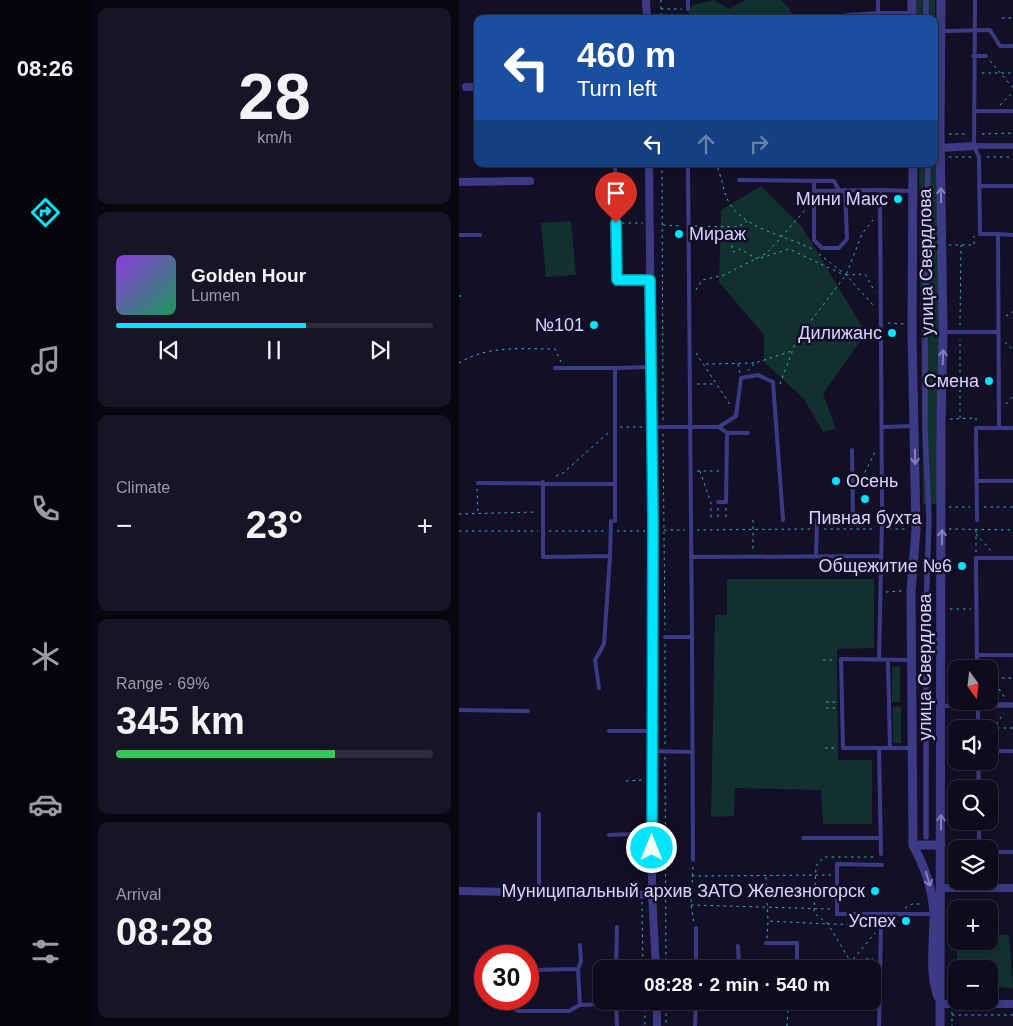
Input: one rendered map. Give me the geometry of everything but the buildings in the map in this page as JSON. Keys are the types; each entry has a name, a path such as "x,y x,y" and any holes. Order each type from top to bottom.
{"street":[{"path":"647,0 647,15"},
{"path":"912,0 912,15"},
{"path":"926,0 926,15"},
{"name":"улица Свердлова","path":"938,128 943,31 941,0"},
{"path":"938,148 1013,146"},
{"path":"649,167 651,367 648,427 653,530 652,895 656,960"},
{"name":"улица Свердлова","path":"913,167 912,332 916,530 911,592 913,845 925,869 930,886 934,914 934,984 941,1004"},
{"path":"926,837 926,609 929,520 925,429 925,332 929,167"},
{"name":"улица Свердлова","path":"938,167 943,332 941,422 942,888 940,1026"},
{"path":"459,182 530,181"},
{"path":"998,704 1011,705"},
{"path":"913,845 941,844"},
{"path":"942,888 1013,888"},
{"path":"459,891 652,895"},
{"path":"941,1004 1013,1004"},
{"path":"657,1010 657,1026"}],"lane":[{"path":"688,0 688,9"},
{"path":"878,0 878,13"},
{"path":"975,0 973,56 974,146 979,157 980,234 1013,235"},
{"path":"845,15 878,13 901,15"},
{"path":"943,31 990,30 1000,46 1013,46"},
{"path":"973,56 986,56"},
{"path":"974,110 1013,111"},
{"path":"615,167 617,280 650,280"},
{"path":"689,167 693,860"},
{"path":"739,180 834,181 839,190"},
{"path":"814,181 814,240 822,248 839,248 847,240 845,190"},
{"path":"979,186 1013,186"},
{"path":"880,190 882,505"},
{"path":"814,191 913,191"},
{"path":"998,234 999,428"},
{"path":"459,235 480,235"},
{"path":"943,332 999,332"},
{"path":"555,368 651,367"},
{"path":"599,688 595,660 604,644 615,484 615,368"},
{"path":"648,427 719,427 736,416 741,378 758,375 773,382 783,520"},
{"path":"881,427 915,426"},
{"path":"719,427 727,433 748,433"},
{"path":"977,520 976,428 1013,428"},
{"path":"718,504 726,502 727,433"},
{"path":"852,450 853,520"},
{"path":"976,481 1013,481"},
{"path":"543,482 543,557 610,556"},
{"path":"479,483 615,484"},
{"path":"879,660 882,519"},
{"path":"816,556 817,520"},
{"path":"691,558 881,556"},
{"path":"977,660 976,558 1013,558"},
{"path":"665,637 692,637"},
{"path":"977,655 1013,655"},
{"path":"912,660 841,659 843,748 912,748"},
{"path":"888,660 890,748"},
{"path":"941,706 948,705"},
{"path":"459,710 528,712"},
{"path":"609,731 653,731"},
{"path":"879,748 881,854"},
{"path":"652,751 693,752"},
{"path":"998,751 1013,751"},
{"path":"539,814 539,893"},
{"path":"609,834 652,832"},
{"path":"803,838 881,838"},
{"path":"998,852 1013,852"},
{"path":"882,865 837,864 837,914 934,914"},
{"path":"879,1026 881,925 894,914"},
{"path":"617,927 617,960"},
{"path":"695,928 696,960"},
{"path":"767,944 797,943 797,960"},
{"path":"580,945 581,961 578,969 580,1005"},
{"path":"738,946 739,960"},
{"path":"539,970 578,969"},
{"path":"517,1010 569,1011 580,1005 593,1004"},
{"path":"616,1010 617,1026"},
{"path":"695,1026 696,1010"}],"path":[{"path":"661,0 661,15"},
{"path":"661,9 688,9"},
{"path":"1002,18 1013,18"},
{"path":"986,56 1013,90 995,111"},
{"path":"973,73 1013,73"},
{"path":"662,167 666,960"},
{"path":"717,167 727,197 734,209 747,220 813,249 845,275 881,315 886,324 904,323 904,332"},
{"path":"695,292 702,280 724,275 767,253 781,235 814,201 863,197"},
{"path":"779,386 797,339 809,320 845,275 862,234 875,217"},
{"path":"662,225 738,227 747,220"},
{"path":"616,223 643,222"},
{"path":"727,226 733,252 740,249 756,259 789,249 845,275 865,274 881,302"},
{"path":"946,245 974,245 974,234 980,234"},
{"path":"998,320 1013,311"},
{"path":"689,345 705,364 736,416"},
{"path":"459,363 472,355 502,349 555,349 562,368"},
{"path":"705,364 755,363 792,351"},
{"path":"741,378 755,363"},
{"path":"737,364 741,378"},
{"path":"689,384 717,384"},
{"path":"999,411 1013,395"},
{"path":"948,419 976,418"},
{"path":"543,482 563,473 615,427 648,427"},
{"path":"853,496 876,451"},
{"path":"690,471 727,471"},
{"path":"701,471 711,502 711,520"},
{"path":"478,513 479,483"},
{"path":"718,504 719,520"},
{"path":"726,506 726,520"},
{"path":"459,514 544,512"},
{"path":"753,520 753,557"},
{"path":"976,558 977,520"},
{"path":"459,532 916,530"},
{"path":"942,530 1013,530"},
{"path":"977,534 997,558"},
{"path":"881,592 911,592"},
{"path":"823,660 833,660"},
{"path":"998,678 1013,678"},
{"path":"998,687 1011,705 998,723"},
{"path":"826,702 835,702"},
{"path":"826,708 835,708"},
{"path":"998,728 1013,728"},
{"path":"825,748 835,748"},
{"path":"626,781 647,780"},
{"path":"693,860 691,905 695,928"},
{"path":"816,866 814,913 828,924 851,960"},
{"path":"692,876 815,877 837,875"},
{"path":"766,877 768,907 767,944"},
{"path":"691,905 814,907 837,910"},
{"path":"768,921 881,925"},
{"path":"853,960 881,925"},
{"path":"861,960 880,958"},
{"path":"645,1010 645,1026"},
{"path":"666,1010 666,1026"},
{"path":"787,1010 787,1026"},
{"path":"951,1015 1013,1015"}],"green space":[{"path":"714,0 729,9 745,0 781,0 793,15 687,15 692,5"},
{"path":"917,0 935,0 935,15 917,15"},
{"path":"939,162 937,504 923,504 919,167 938,167"},
{"path":"761,186 802,227 866,333 823,394 836,429 823,432 804,399 764,362 764,335 719,282 721,210"},
{"path":"571,221 576,275 546,277 541,223"},
{"path":"727,579 874,579 874,648 837,649 838,760 872,760 872,824 823,824 821,790 735,788 734,816 711,817 715,615 727,615"},
{"path":"892,666 900,667 900,702 892,702"},
{"path":"893,706 901,707 901,743 893,743"},
{"path":"998,934 1009,935 1013,988 998,987 998,960 957,960 957,950 998,950"}],"place":[{"name":"Мини Макс","path":"898,199"},
{"name":"Мираж","path":"679,234"},
{"name":"№101","path":"594,325"},
{"name":"Дилижанс","path":"892,333"},
{"name":"Смена","path":"989,381"},
{"name":"Осень","path":"836,481"},
{"name":"Пивная бухта","path":"865,499"},
{"name":"Общежитие №6","path":"962,566"},
{"name":"Муниципальный архив ЗАТО Железногорск","path":"875,891"},
{"name":"Успех","path":"906,921"}],"route":[{"path":"616,223 617,280 650,280 653,520 652,848"}]}
